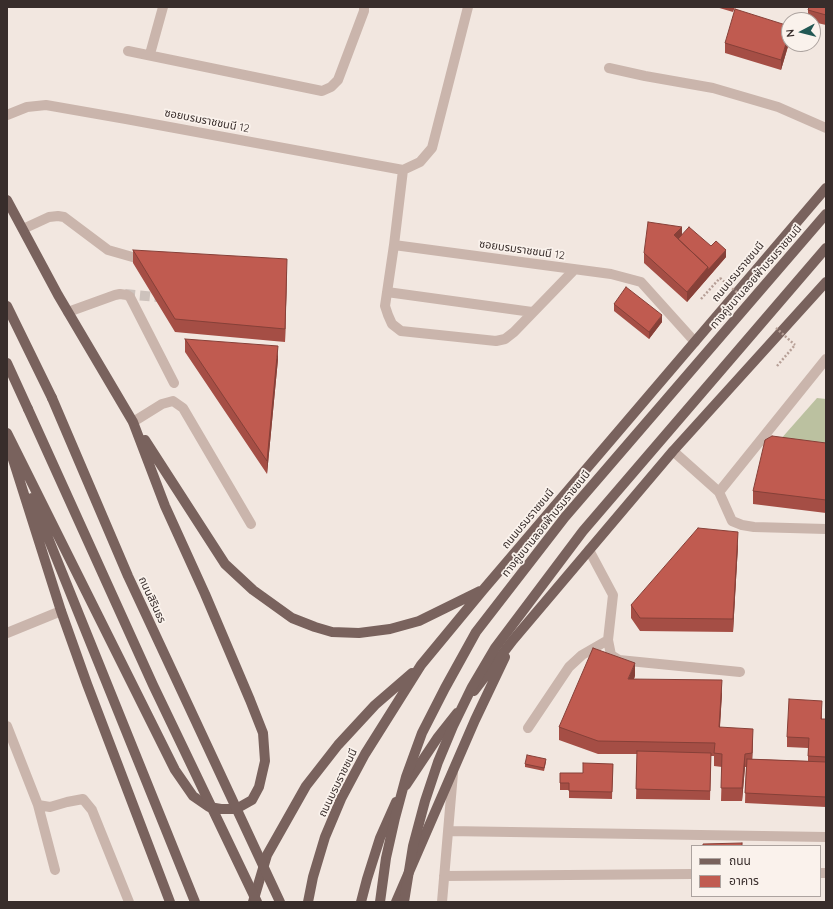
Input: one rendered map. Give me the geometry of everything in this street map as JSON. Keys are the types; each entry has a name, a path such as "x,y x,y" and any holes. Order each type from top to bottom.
{"main road":[{"name":"ถนนบรมราชชนนี","path":"308,902 313,877 325,837 342,799 365,754 421,665 483,590 826,188"},
{"path":"7,200 68,312 133,422 225,564 253,590 292,618 315,628 332,632 359,633 390,629 419,621 483,590"},
{"name":"ทางคู่ขนานลอยฟ้าบรมราชชนนี","path":"380,902 386,858 406,777 422,733 476,632 565,517 826,214"},
{"path":"404,902 413,846 425,801 438,762 472,686 495,648 583,531 826,248"},
{"path":"362,902 367,879 380,838 394,806 413,773 438,737 513,640 673,451 826,282"},
{"name":"ถนนสิรินธร","path":"7,306 52,398 128,576 280,902"},
{"path":"7,363 153,685 257,902"},
{"path":"7,433 175,770 193,796 209,807 236,809 252,800 259,787 265,761 263,733 205,594 165,506 133,422"},
{"path":"7,436 195,902"},
{"path":"7,441 61,611 100,720 170,902"},
{"path":"396,902 454,769 513,640"},
{"path":"253,902 267,856 306,786 338,745 375,705 421,665"}],"street":[{"path":"150,54 163,7"},
{"path":"128,51 150,54 322,91 331,87 338,80 364,11 364,7"},
{"path":"468,7 432,148 420,162 403,170 394,245 384,306 392,324 401,331 496,341 505,339 514,332 574,270"},
{"path":"609,68 720,90 778,107 826,128"},
{"name":"ซอยบรมราชชนนี 12","path":"7,116 27,107 46,105 126,118 403,170"},
{"path":"23,229 49,217 58,216 64,218 108,250 136,258 152,258"},
{"name":"ซอยบรมราชชนนี 12","path":"394,245 611,274 641,282 695,342"},
{"path":"387,292 532,312"},
{"path":"68,312 115,295 122,294 130,297 174,383"},
{"path":"719,492 826,359"},
{"path":"133,422 162,404 173,401 184,408 251,524"},
{"path":"673,451 719,492 732,521 742,525 754,527 826,529"},
{"path":"589,550 613,595 608,640 611,655 618,660 740,672"},
{"path":"7,633 61,611"},
{"path":"528,728 569,667 582,655 608,640"},
{"path":"7,726 38,805 55,870"},
{"path":"442,902 454,769"},
{"path":"38,805 50,807 83,799 92,810 129,902"},
{"path":"448,832 826,837"},
{"path":"444,876 691,874"}],"path":[{"path":"701,299 720,278"},
{"path":"777,366 795,345"}],"green space":[{"path":"817,398 826,399 826,456 772,449"}],"building":[{"path":"809,7 826,7 826,15 821,14 821,12 808,10"},
{"path":"735,9 781,23 781,52 783,52 781,60 725,43"},
{"path":"648,222 682,227 674,235 708,267 687,292 644,253"},
{"path":"689,227 711,246 716,241 726,250 708,270 708,267 678,239"},
{"path":"133,250 287,259 285,329 175,319"},
{"path":"626,287 662,315 649,332 614,304"},
{"path":"185,339 278,346 267,461"},
{"path":"772,436 826,443 826,500 753,491 765,440"},
{"path":"698,528 738,532 733,619 640,618 631,605"},
{"path":"593,648 635,663 628,679 722,680 719,727 753,729 752,753 745,754 742,788 721,788 722,754 714,753 715,743 598,741 559,727"},
{"path":"789,699 822,701 821,719 826,719 826,757 808,756 809,738 787,737"},
{"path":"637,751 711,753 710,791 636,789"},
{"path":"527,755 546,759 544,768 525,764"},
{"path":"747,759 826,762 826,797 745,793"},
{"path":"583,763 613,764 612,792 569,791 569,783 560,783 560,773 583,773"},
{"path":"742,843 742,845 703,845"}],"tunnel":[{"path":"125,294 167,298"}]}
